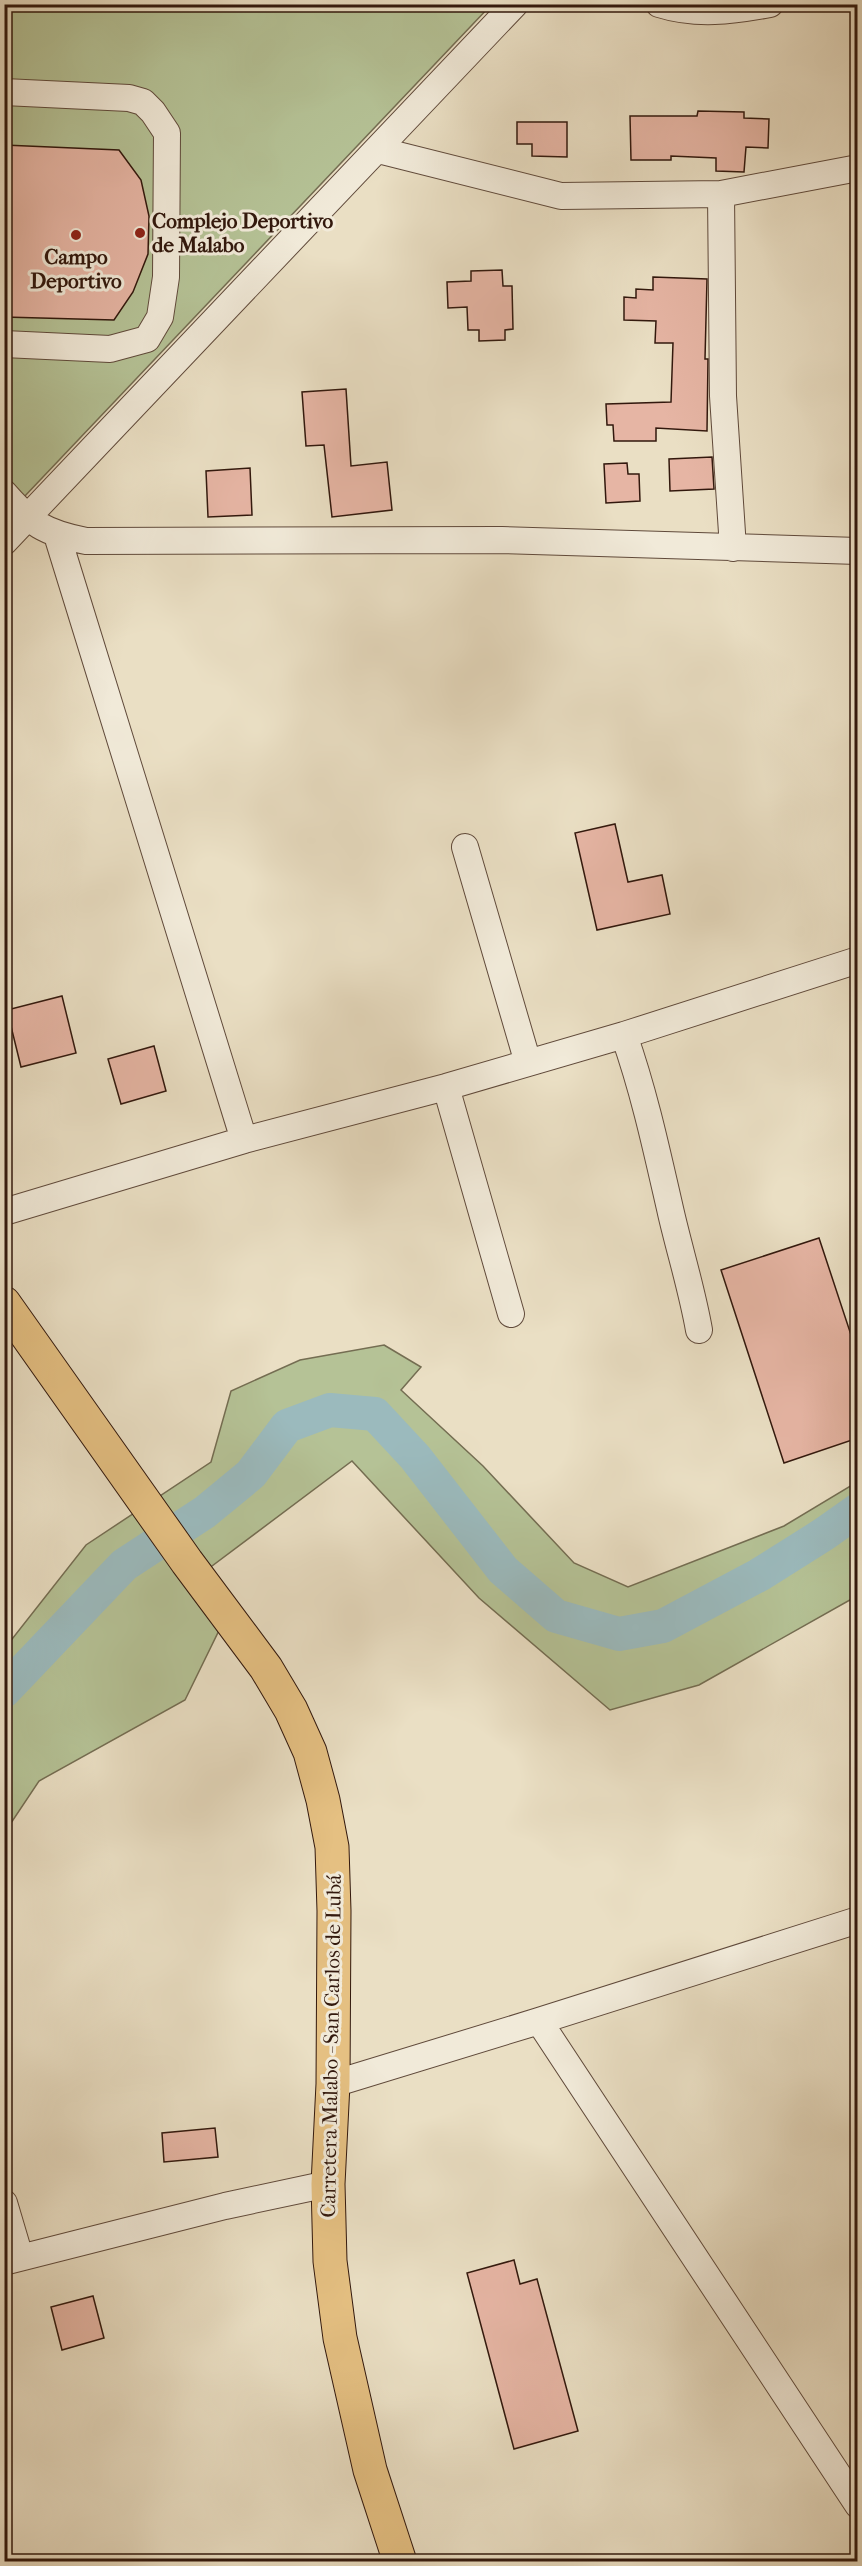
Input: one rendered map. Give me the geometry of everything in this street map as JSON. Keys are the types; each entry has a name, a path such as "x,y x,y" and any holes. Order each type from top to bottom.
{"main road":[{"name":"Carretera Malabo - San Carlos de Lubá","path":"4,1304 187,1562 266,1668 296,1721 310,1752 332,1846 333,2084 328,2184 330,2260 340,2338 370,2470 400,2562"}],"street":[{"path":"4,542 515,4"},
{"path":"659,4 679,11 705,13 770,4"},
{"path":"4,92 129,98 143,102 168,133 166,277 160,317 147,339 110,349 4,344"},
{"path":"378,150 561,196 721,194 858,168"},
{"path":"721,194 723,396 733,548"},
{"path":"4,493 26,518 57,535 86,541 502,540 858,550"},
{"path":"57,535 244,1140"},
{"path":"465,847 528,1063"},
{"path":"4,1212 244,1140 446,1087 624,1035 858,960"},
{"path":"624,1035 652,1124 671,1212 692,1289 699,1329"},
{"path":"446,1087 511,1314"},
{"path":"333,2084 858,1920"},
{"path":"539,2021 858,2505"},
{"path":"4,2204 12,2260 225,2206 328,2184"}],"green space":[{"name":"Complejo Deportivo de Malabo","path":"5,5 491,5 5,517"},
{"path":"384,1345 421,1367 401,1390 483,1466 574,1563 628,1587 784,1526 857,1482 857,1596 699,1685 610,1710 479,1598 352,1461 196,1578 227,1614 185,1700 39,1781 5,1832 5,1648 86,1545 211,1462 231,1391 300,1360"}],"building":[{"path":"698,111 744,112 744,118 769,119 768,148 746,147 744,172 716,171 716,158 671,156 671,160 631,160 630,116 697,116"},
{"path":"517,122 567,122 567,157 532,156 532,144 517,144"},
{"name":"Campo Deportivo","path":"4,145 119,150 141,180 149,216 148,254 133,292 114,320 4,317"},
{"path":"502,270 503,286 512,286 513,329 505,330 505,340 479,341 479,330 468,330 467,307 448,308 447,282 471,281 471,271"},
{"path":"653,277 707,279 705,359 708,359 707,431 656,428 656,441 614,441 613,425 607,425 606,404 671,402 673,343 655,343 656,321 624,320 624,297 636,298 636,289 653,290"},
{"path":"346,389 351,466 387,462 392,510 332,517 324,445 306,446 302,392"},
{"path":"712,457 714,489 670,491 669,459"},
{"path":"627,463 628,474 639,474 640,501 606,503 604,464"},
{"path":"250,468 252,515 208,517 206,471"},
{"path":"615,824 628,882 662,875 670,914 597,930 575,833"},
{"path":"62,996 76,1053 21,1067 7,1010"},
{"path":"154,1046 166,1091 121,1104 108,1059"},
{"path":"819,1238 858,1356 858,1438 784,1463 721,1270"},
{"path":"215,2128 218,2157 164,2162 162,2133"},
{"path":"514,2260 520,2284 537,2279 578,2431 514,2449 467,2273"},
{"path":"93,2296 104,2338 62,2350 51,2307"}],"waterway":[{"path":"4,1691 124,1565 205,1512 251,1474 287,1426 330,1410 375,1414 415,1457 503,1570 556,1616 619,1634 663,1626 759,1575 858,1510"}],"place":[{"name":"Complejo Deportivo de Malabo","path":"140,233"},
{"name":"Campo Deportivo","path":"76,235"}]}
